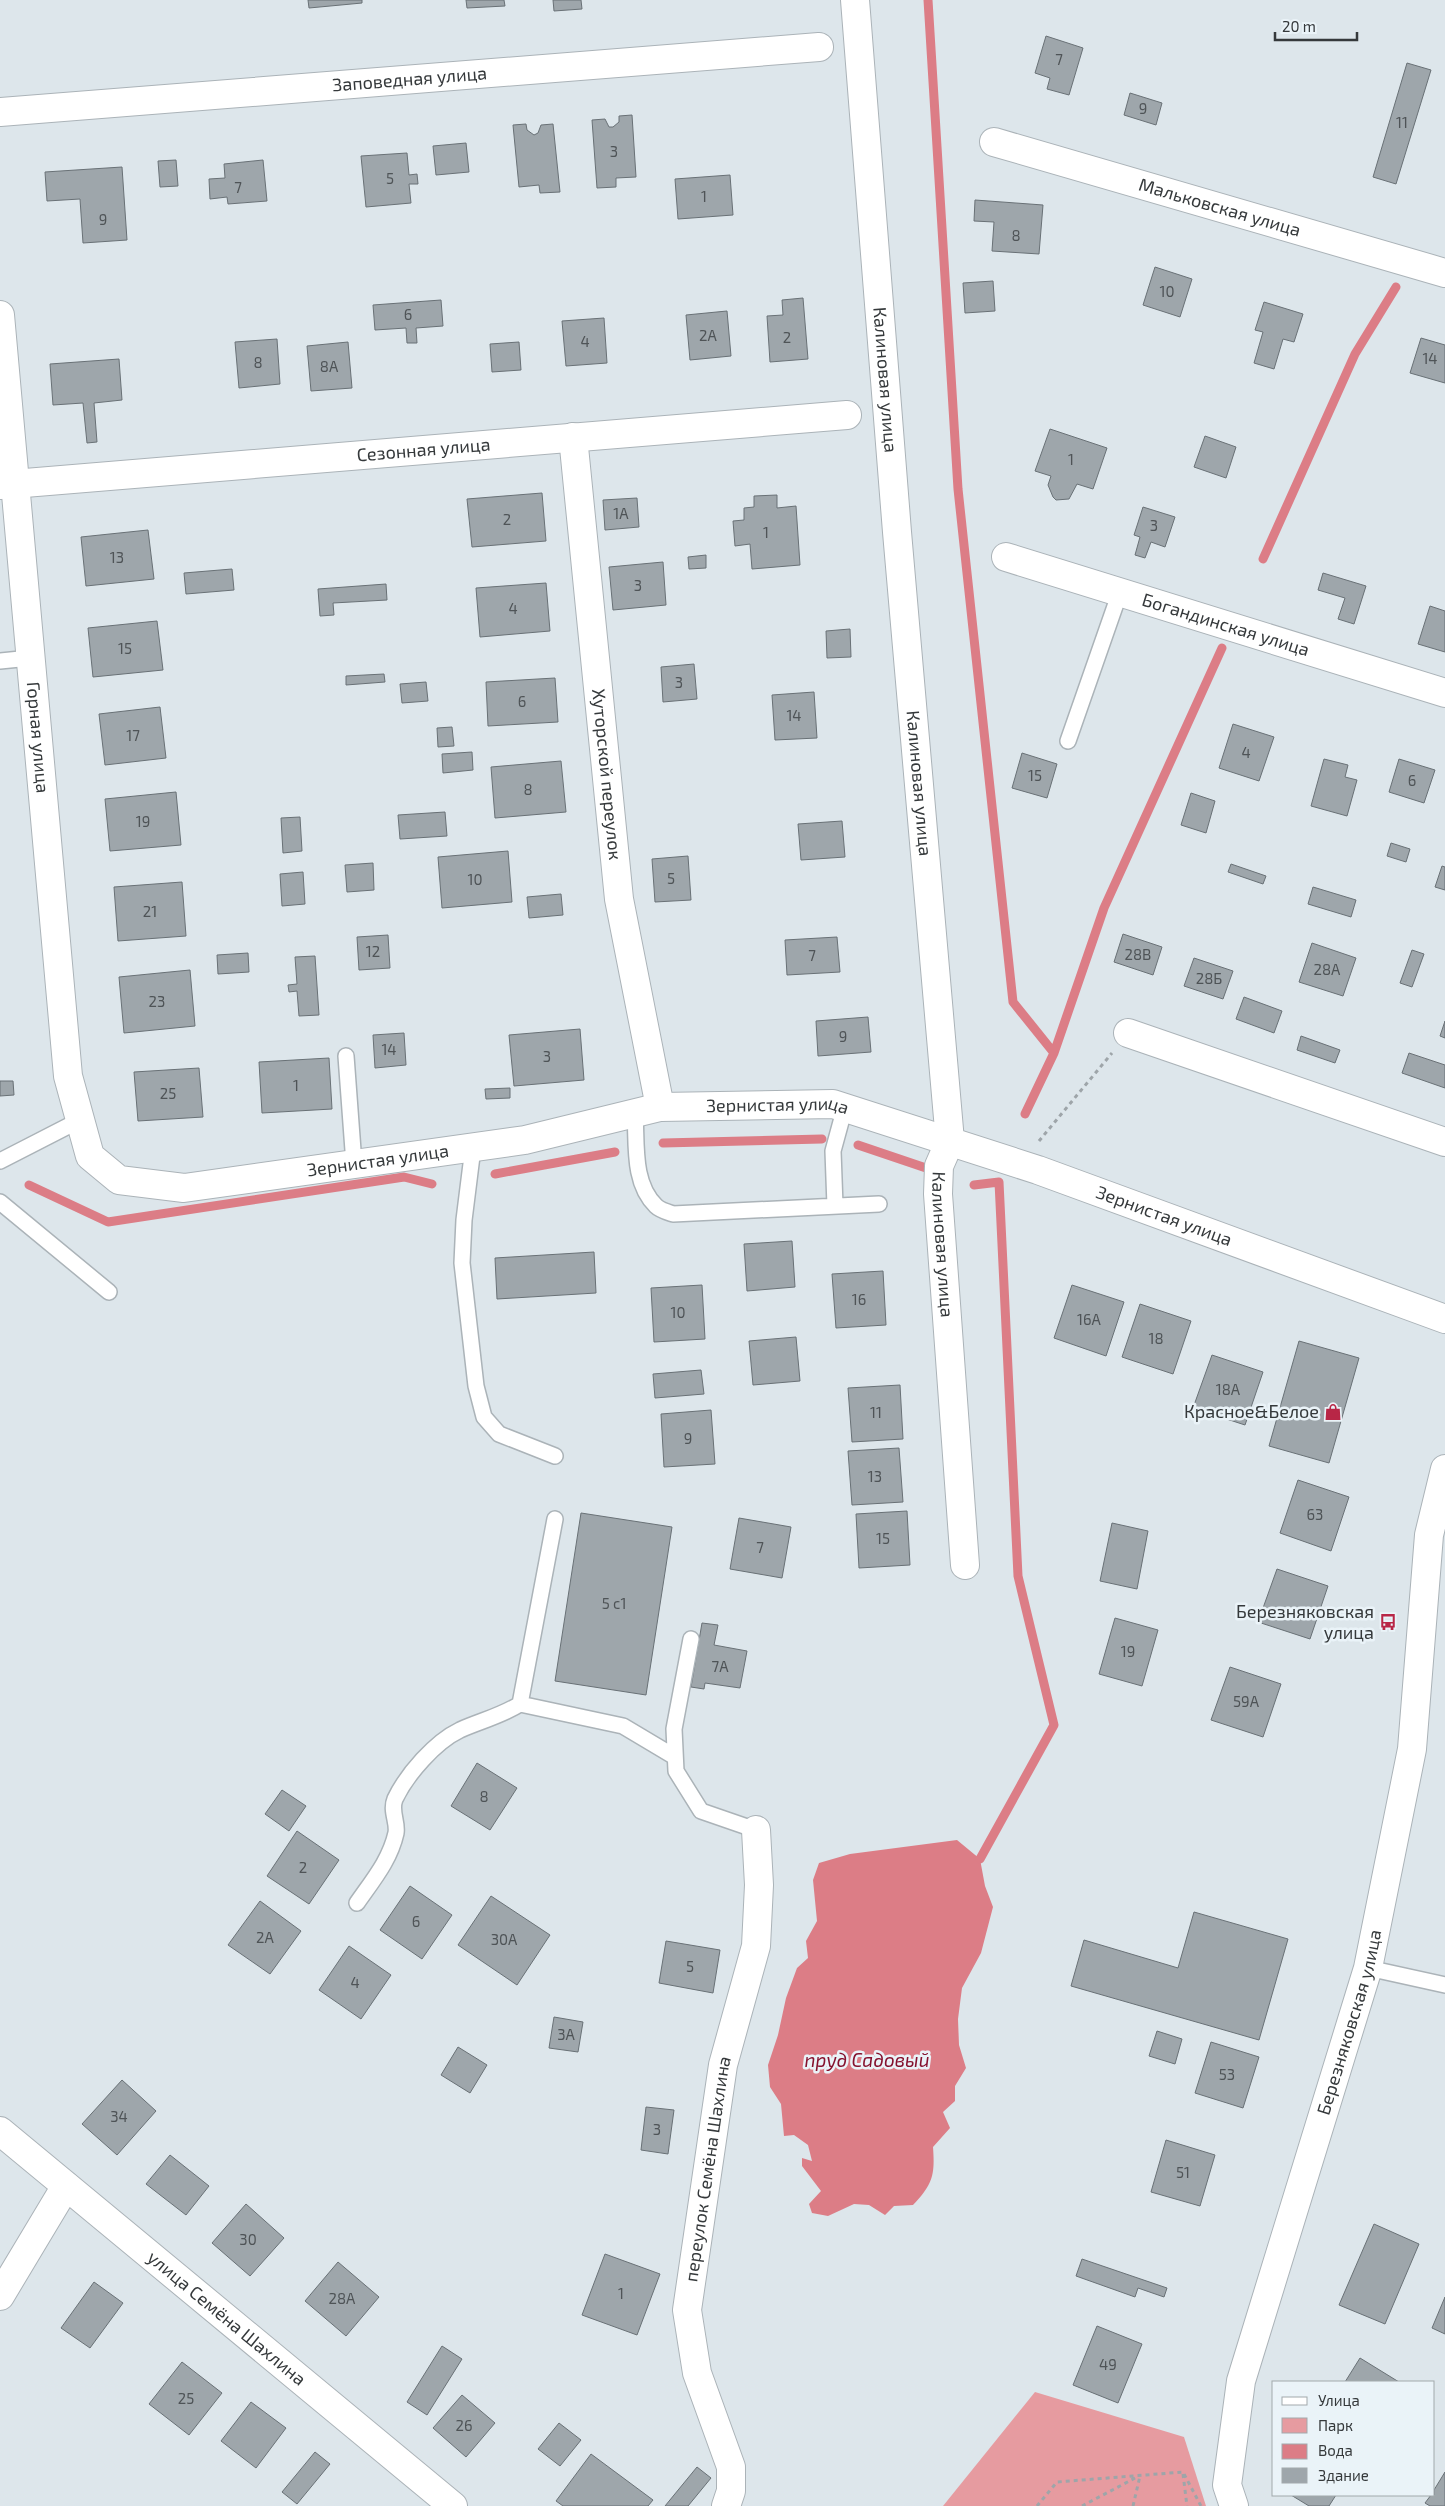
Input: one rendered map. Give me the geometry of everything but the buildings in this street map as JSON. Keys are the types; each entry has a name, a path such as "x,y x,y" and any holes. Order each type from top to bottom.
{"street":[{"name":"Калиновая улица","path":"855,0 898,542 950,1141 939,1166 938,1194 965,1565"},
{"name":"Заповедная улица","path":"0,112 819,47"},
{"name":"Мальковская улица","path":"994,142 1445,273"},
{"name":"Горная улица","path":"0,315 7,484 30,658 68,1076 90,1156"},
{"name":"Сезонная улица","path":"7,484 847,416"},
{"name":"Хуторской переулок","path":"573,437 619,899 647,1110"},
{"name":"Богандинская улица","path":"1006,557 1445,693"},
{"path":"1128,1033 1445,1142"},
{"name":"Зернистая улица","path":"90,1156 119,1180 184,1188 525,1140 647,1110 833,1104 1021,1164 1445,1319"},
{"name":"Березняковская улица","path":"1234,2506 1227,2485 1241,2381 1368,1968 1412,1749 1430,1534 1445,1469"},
{"name":"переулок Семёна Шахлина","path":"726,2506 730,2491 731,2467 697,2373 687,2310 723,2065 756,1946 759,1885 756,1830"},
{"name":"улица Семёна Шахлина","path":"0,2131 453,2506"},
{"path":"0,2296 66,2186"}],"lane":[{"path":"1068,741 1120,592"},
{"path":"0,661 30,658"},
{"path":"346,1056 354,1164"},
{"path":"835,1206 833,1151 845,1107"},
{"path":"647,1110 638,1173 645,1192 657,1207 673,1214 880,1204"},
{"path":"0,1161 80,1120"},
{"path":"473,1148 464,1220 462,1263 476,1386 484,1417 499,1434 556,1456"},
{"path":"0,1202 108,1292"},
{"path":"357,1903 388,1860 397,1830 393,1815 395,1800 422,1759 458,1731 508,1712 520,1704 555,1519"},
{"path":"691,1639 674,1729 676,1771 701,1812 756,1830"},
{"path":"520,1704 623,1726 675,1757"},
{"path":"1368,1968 1445,1985"}],"path":[{"path":"1021,1164 1128,1033"},
{"path":"1037,2506 1057,2482 1183,2472"},
{"path":"1183,2472 1187,2506"},
{"path":"1183,2472 1201,2506"},
{"path":"1082,2506 1140,2476"},
{"path":"1133,2506 1140,2476"}],"green space":[{"path":"1035,2392 1184,2437 1206,2506 943,2506"}],"water":[{"name":"пруд Садовый","path":"957,1840 980,1859 985,1886 993,1907 981,1953 962,1988 958,2019 959,2045 966,2068 955,2086 955,2101 943,2112 950,2128 933,2147 934,2165 929,2185 913,2205 894,2206 885,2215 869,2205 854,2204 828,2216 812,2213 809,2204 821,2191 802,2166 802,2158 812,2161 808,2145 794,2135 784,2136 781,2104 770,2087 768,2065 778,2035 786,1998 797,1968 808,1958 806,1941 817,1921 813,1880 819,1863 850,1854"}],"waterway":[{"path":"928,0 958,489 1013,1002 1054,1053 1025,1114"},
{"path":"1263,559 1355,354 1396,287"},
{"path":"1054,1053 1104,908 1222,648"},
{"path":"663,1143 822,1139"},
{"path":"858,1145 929,1169"},
{"path":"495,1174 615,1152"},
{"path":"29,1185 108,1222 404,1177 432,1184"},
{"path":"974,1185 999,1182 1018,1576 1054,1725 980,1859"}],"place":[{"name":"Красное&Белое","path":"1333,1412"},
{"name":"Березняковская улица","path":"1388,1622"}]}
